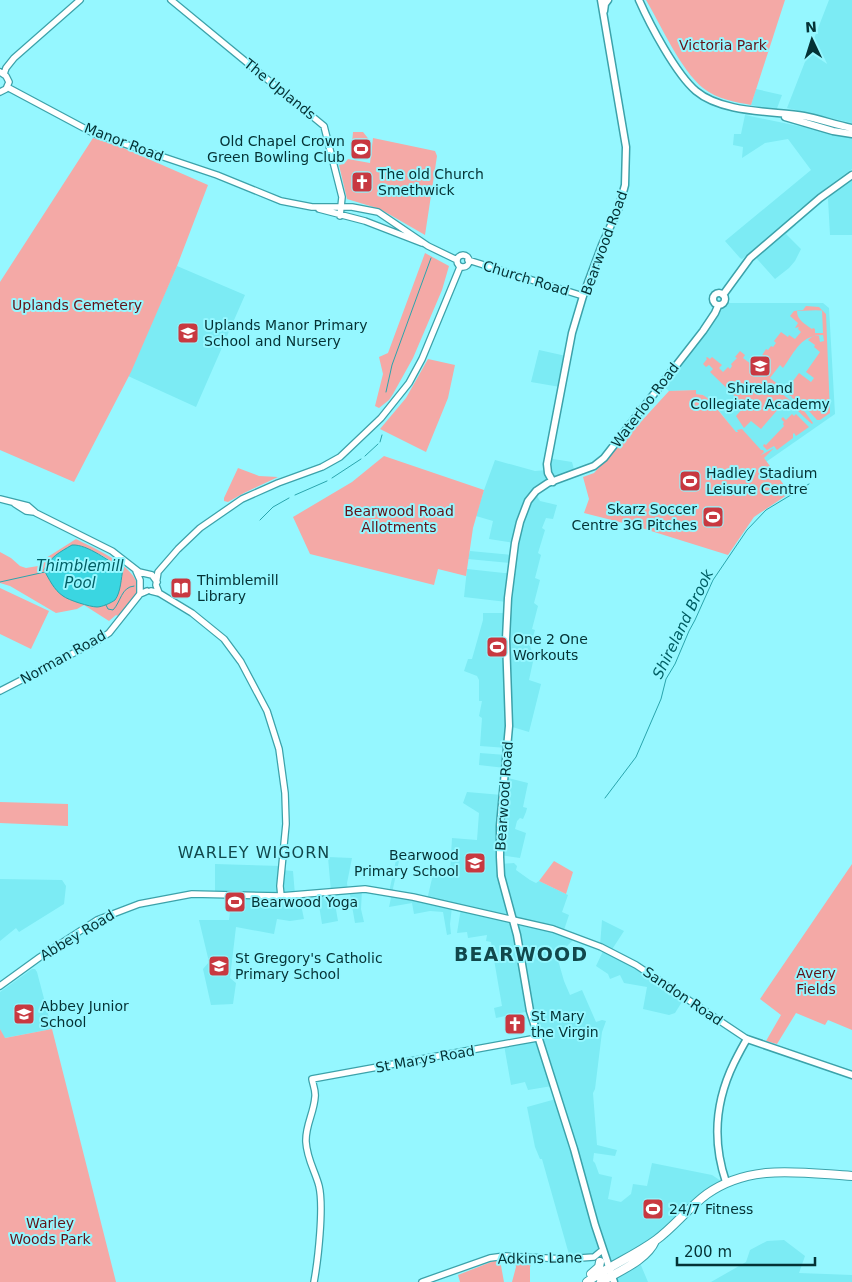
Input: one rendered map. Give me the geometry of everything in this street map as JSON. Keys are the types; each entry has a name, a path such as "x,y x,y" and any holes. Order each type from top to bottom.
{"highway":[{"path":"587,1282 607,1277 640,1258 652,1248 655,1240 706,1196 726,1182 769,1172 852,1176"},
{"path":"582,1282 597,1270 600,1262"}],"main road":[{"name":"Bearwood Road","path":"601,0 626,147 627,168 625,185 583,296 566,356 550,438 547,470 553,482 526,507 515,543 508,598 506,640 509,726 500,826 501,876 514,920 530,1011 537,1038 574,1149 607,1277"},
{"path":"603,12 608,0"},
{"path":"639,1 660,40 679,70 696,91 715,101 728,105 825,125 829,122 852,128"},
{"path":"817,122 838,131 852,134"},
{"path":"829,122 830,126 838,131"},
{"path":"723,294 750,258 820,198 852,175"},
{"path":"718,293 723,294 725,302 718,306 713,303 713,297 718,293"},
{"name":"Waterloo Road","path":"553,482 594,466 604,458 703,331 718,306"},
{"path":"726,1182 717,1146 718,1107 725,1083 747,1039"},
{"name":"Sandon Road","path":"747,1039 852,1075"},
{"name":"Bearwood Road","path":"595,1225 600,1262 607,1277"}],"street":[{"path":"0,92 7,87 8,79 2,73 14,58 80,0"},
{"name":"The Uplands","path":"171,0 324,126 342,197 342,207"},
{"name":"Manor Road","path":"7,87 95,134 217,175 281,201 312,207"},
{"path":"312,207 353,207 378,212 428,246"},
{"path":"312,207 340,216 365,221 428,246 456,260 460,267"},
{"path":"340,216 342,207"},
{"path":"456,260 462,255 467,257 468,260 465,267 460,267"},
{"name":"Church Road","path":"468,260 583,296"},
{"path":"149,591 157,583 158,572 178,549 196,532 230,506 278,483 322,468 340,457 381,418 409,383 431,340 460,267"},
{"path":"0,498 28,506 36,513 112,551 136,571 154,577 159,593"},
{"path":"136,571 140,584 140,594"},
{"path":"140,584 143,576 158,572"},
{"path":"140,584 149,591 159,593 192,613 224,639 241,662 267,711 274,728 283,768 286,810 280,886 281,896"},
{"name":"Norman Road","path":"0,691 109,633 140,594 149,591"},
{"name":"Abbey Road","path":"0,986 40,956 97,920 130,906 192,894 281,896 354,889 375,890 514,920"},
{"name":"Sandon Road","path":"514,920 553,929 606,949 636,965 747,1039"},
{"name":"St Marys Road","path":"314,1282 318,1258 320,1197 319,1187 309,1162 306,1140 306,1130 316,1095 312,1079 537,1038"},
{"name":"Adkins Lane","path":"422,1282 490,1258 505,1256 570,1258 594,1256 600,1252"}],"shaded area":[{"path":"829,0 852,0 852,123 787,108"},
{"path":"756,89 782,95 776,111 751,105"},
{"path":"745,115 852,137 852,169 792,215 796,225 786,234 801,249 789,268 775,279 751,252 742,259 725,241 811,170 788,139 765,143 742,158 743,147 733,145 734,134 741,134"},
{"path":"852,180 852,235 830,235 828,199"},
{"name":"Uplands Manor Primary School and Nursery","path":"177,266 245,295 196,407 128,376"},
{"name":"Shireland Collegiate Academy","path":"724,303 823,303 829,308 835,414 766,462 741,431 736,433 714,404 703,395 696,394 695,390 669,391 661,384 718,306"},
{"path":"539,350 566,356 560,387 531,382"},
{"path":"547,458 572,462 575,473 553,482 536,494 540,501 557,505 553,519 546,518 542,528 545,530 538,553 541,555 535,578 540,580 534,603 538,606 532,629 535,630 530,646 534,657 529,680 541,684 529,732 509,726 507,748 480,746 482,718 479,716 482,701 479,701 479,680 477,676 464,671 468,659 472,659 483,620 483,613 507,613 507,602 464,597 467,569 510,573 511,563 468,559 470,551 512,555 515,543 489,539 493,521 476,516 495,460 535,471 547,470"},
{"path":"480,753 506,755 505,768 479,765"},
{"path":"504,777 528,783 523,807 527,808 526,812 523,819 520,818 517,821 515,829 526,833 520,858 500,855 501,864 514,863 517,866 516,870 530,880 536,883 539,881 568,895 562,912 569,915 563,933 574,937 562,951 558,960 564,981 570,995 582,990 596,1022 606,1021 602,1032 593,1093 597,1145 617,1150 615,1156 594,1153 593,1161 599,1174 612,1177 608,1199 621,1202 631,1194 633,1184 647,1186 652,1163 712,1175 724,1183 637,1256 648,1282 610,1282 601,1252 596,1255 570,1258 542,1159 540,1159 535,1147 527,1107 556,1099 552,1086 528,1090 525,1082 511,1085 504,1045 537,1038 530,1011 496,1018 494,1008 502,1006 491,942 486,941 487,935 468,938 467,932 457,933 461,908 452,907 451,934 447,935 443,912 430,911 414,914 412,903 389,907 392,893 427,900 434,870 450,873 452,838 477,840 479,813 463,803 467,792 502,795"},
{"path":"328,857 352,858 347,883 348,890 333,892 338,921 322,924 317,893 331,892"},
{"path":"396,860 399,861 392,893 389,892"},
{"path":"215,864 282,866 282,870 293,871 295,895 299,895 304,919 290,921 277,919 274,934 236,927 230,978 236,983 233,1004 211,1005 203,969 209,962 199,920 229,920 231,904 232,894 215,893"},
{"path":"0,879 62,880 66,886 64,904 19,932 16,928 0,941"},
{"path":"349,889 362,889 361,909 364,922 355,923"},
{"path":"602,920 624,931 611,951 685,997 675,1013 669,1015 643,1009 647,987 624,983 620,975 610,979 608,974 596,966 604,949 600,946"},
{"name":"Abbey Junior School","path":"32,969 35,969 37,972 52,1029 4,1038 0,1029 0,992"},
{"path":"784,1240 805,1256 799,1273 852,1275 852,1282 711,1282 746,1262 750,1250 767,1241"}],"green space":[{"name":"Victoria Park","path":"646,0 785,0 751,105 726,100 714,95 695,80 679,59"},
{"name":"Old Chapel Crown Green Bowling Club","path":"353,132 363,132 371,142 368,159 351,156"},
{"name":"Uplands Cemetery","path":"93,138 121,147 208,185 177,266 131,372 74,482 0,450 0,282"},
{"path":"373,138 435,151 437,156 425,235 380,209 347,199 339,165 344,164 348,159 370,163"},
{"path":"425,253 449,266 442,290 413,358 389,400 379,408 375,406 383,374 379,357 388,353"},
{"path":"806,306 819,307 822,310 826,314 830,413 817,420 792,396 781,389 783,386 787,389 799,373 811,382 814,378 806,372 820,352 808,340 812,337 804,341 783,368 780,365 770,378 779,385 776,389 805,412 813,423 808,421 786,400 761,429 751,421 744,428 736,416 745,406 710,372 713,369 709,365 706,367 703,364 706,358 710,359 712,357 722,365 719,368 723,372 728,367 730,369 731,364 737,358 735,357 740,351 745,355 743,358 755,367 766,349 768,350 771,346 773,347 776,343 774,341 781,332 795,339 801,332 798,329 799,327 795,328 798,323 790,316 794,311 803,310","holes":["822,310 823,333 815,333 815,329 812,329 800,319 797,311","823,335 824,341 820,342 819,336 814,336"]},
{"path":"428,359 455,365 448,398 426,452 380,429 406,398"},
{"name":"Hadley Stadium Leisure Centre","path":"696,390 696,394 703,395 709,399 736,432 742,429 763,450 764,452 761,455 774,448 764,458 790,493 754,517 728,555 635,526 584,513 589,499 583,477 594,473 669,391"},
{"path":"792,414 794,416 796,414 809,427 796,436 794,433 793,438 777,450 774,446 767,450 763,446 764,444 766,445 784,426 784,422 781,419 783,417 786,420"},
{"name":"Bearwood Road Allotments","path":"384,456 484,490 473,528 466,576 438,569 434,585 310,554 293,517 352,482"},
{"path":"238,468 259,476 278,477 228,502 224,501"},
{"path":"76,539 124,566 132,574 136,582 136,593 118,616 116,615 109,621 84,605 77,609 56,613 10,586 0,583 0,552 26,568 38,566 46,558","holes":["78,545 103,556 123,569 119,589 97,607 72,599 60,591 44,570 50,560 58,554"]},
{"path":"0,588 49,611 31,649 0,634"},
{"path":"0,802 68,804 68,826 0,823"},
{"path":"554,861 573,872 566,894 539,881"},
{"name":"Avery Fields","path":"852,864 852,1030 828,1020 825,1025 796,1013 777,1044 766,1041 781,1015 760,999"},
{"name":"Warley Woods Park","path":"0,1029 5,1038 52,1029 116,1282 0,1282"},
{"path":"515,1259 532,1260 530,1282 512,1282 516,1267"},
{"path":"500,1260 504,1282 460,1282 458,1275"}],"water":[{"name":"Thimblemill Pool","path":"72,545 85,547 123,569 120,589 115,600 109,604 97,607 89,606 66,598 54,588 44,570 46,565 52,558"}],"waterway":[{"path":"386,392 392,365 431,258"},
{"path":"380,442 382,435"},
{"path":"365,456 378,444"},
{"path":"332,478 361,459"},
{"path":"295,495 327,481"},
{"name":"Shireland Brook","path":"605,798 636,757 661,699 666,679 675,664 713,580 747,530 766,510 809,484"},
{"path":"260,520 273,507 289,498"},
{"path":"0,582 45,572"},
{"path":"106,605 108,609 113,610 126,589 134,586"}],"place":[{"name":"Old Chapel Crown Green Bowling Club","path":"361,149"},
{"name":"The old Church Smethwick","path":"362,182"},
{"name":"Uplands Manor Primary School and Nursery","path":"188,333"},
{"name":"Shireland Collegiate Academy","path":"760,366"},
{"name":"Hadley Stadium Leisure Centre","path":"690,481"},
{"name":"Skarz Soccer Centre 3G Pitches","path":"713,517"},
{"name":"Thimblemill Library","path":"181,588"},
{"name":"One 2 One Workouts","path":"497,647"},
{"name":"Bearwood Primary School","path":"475,863"},
{"name":"Bearwood Yoga","path":"235,902"},
{"name":"St Gregory's Catholic Primary School","path":"219,966"},
{"name":"Abbey Junior School","path":"24,1014"},
{"name":"St Mary the Virgin","path":"515,1024"},
{"name":"24/7 Fitness","path":"653,1209"}],"district":[{"name":"WARLEY WIGORN","path":"254,852"},
{"name":"BEARWOOD","path":"521,954"}]}
